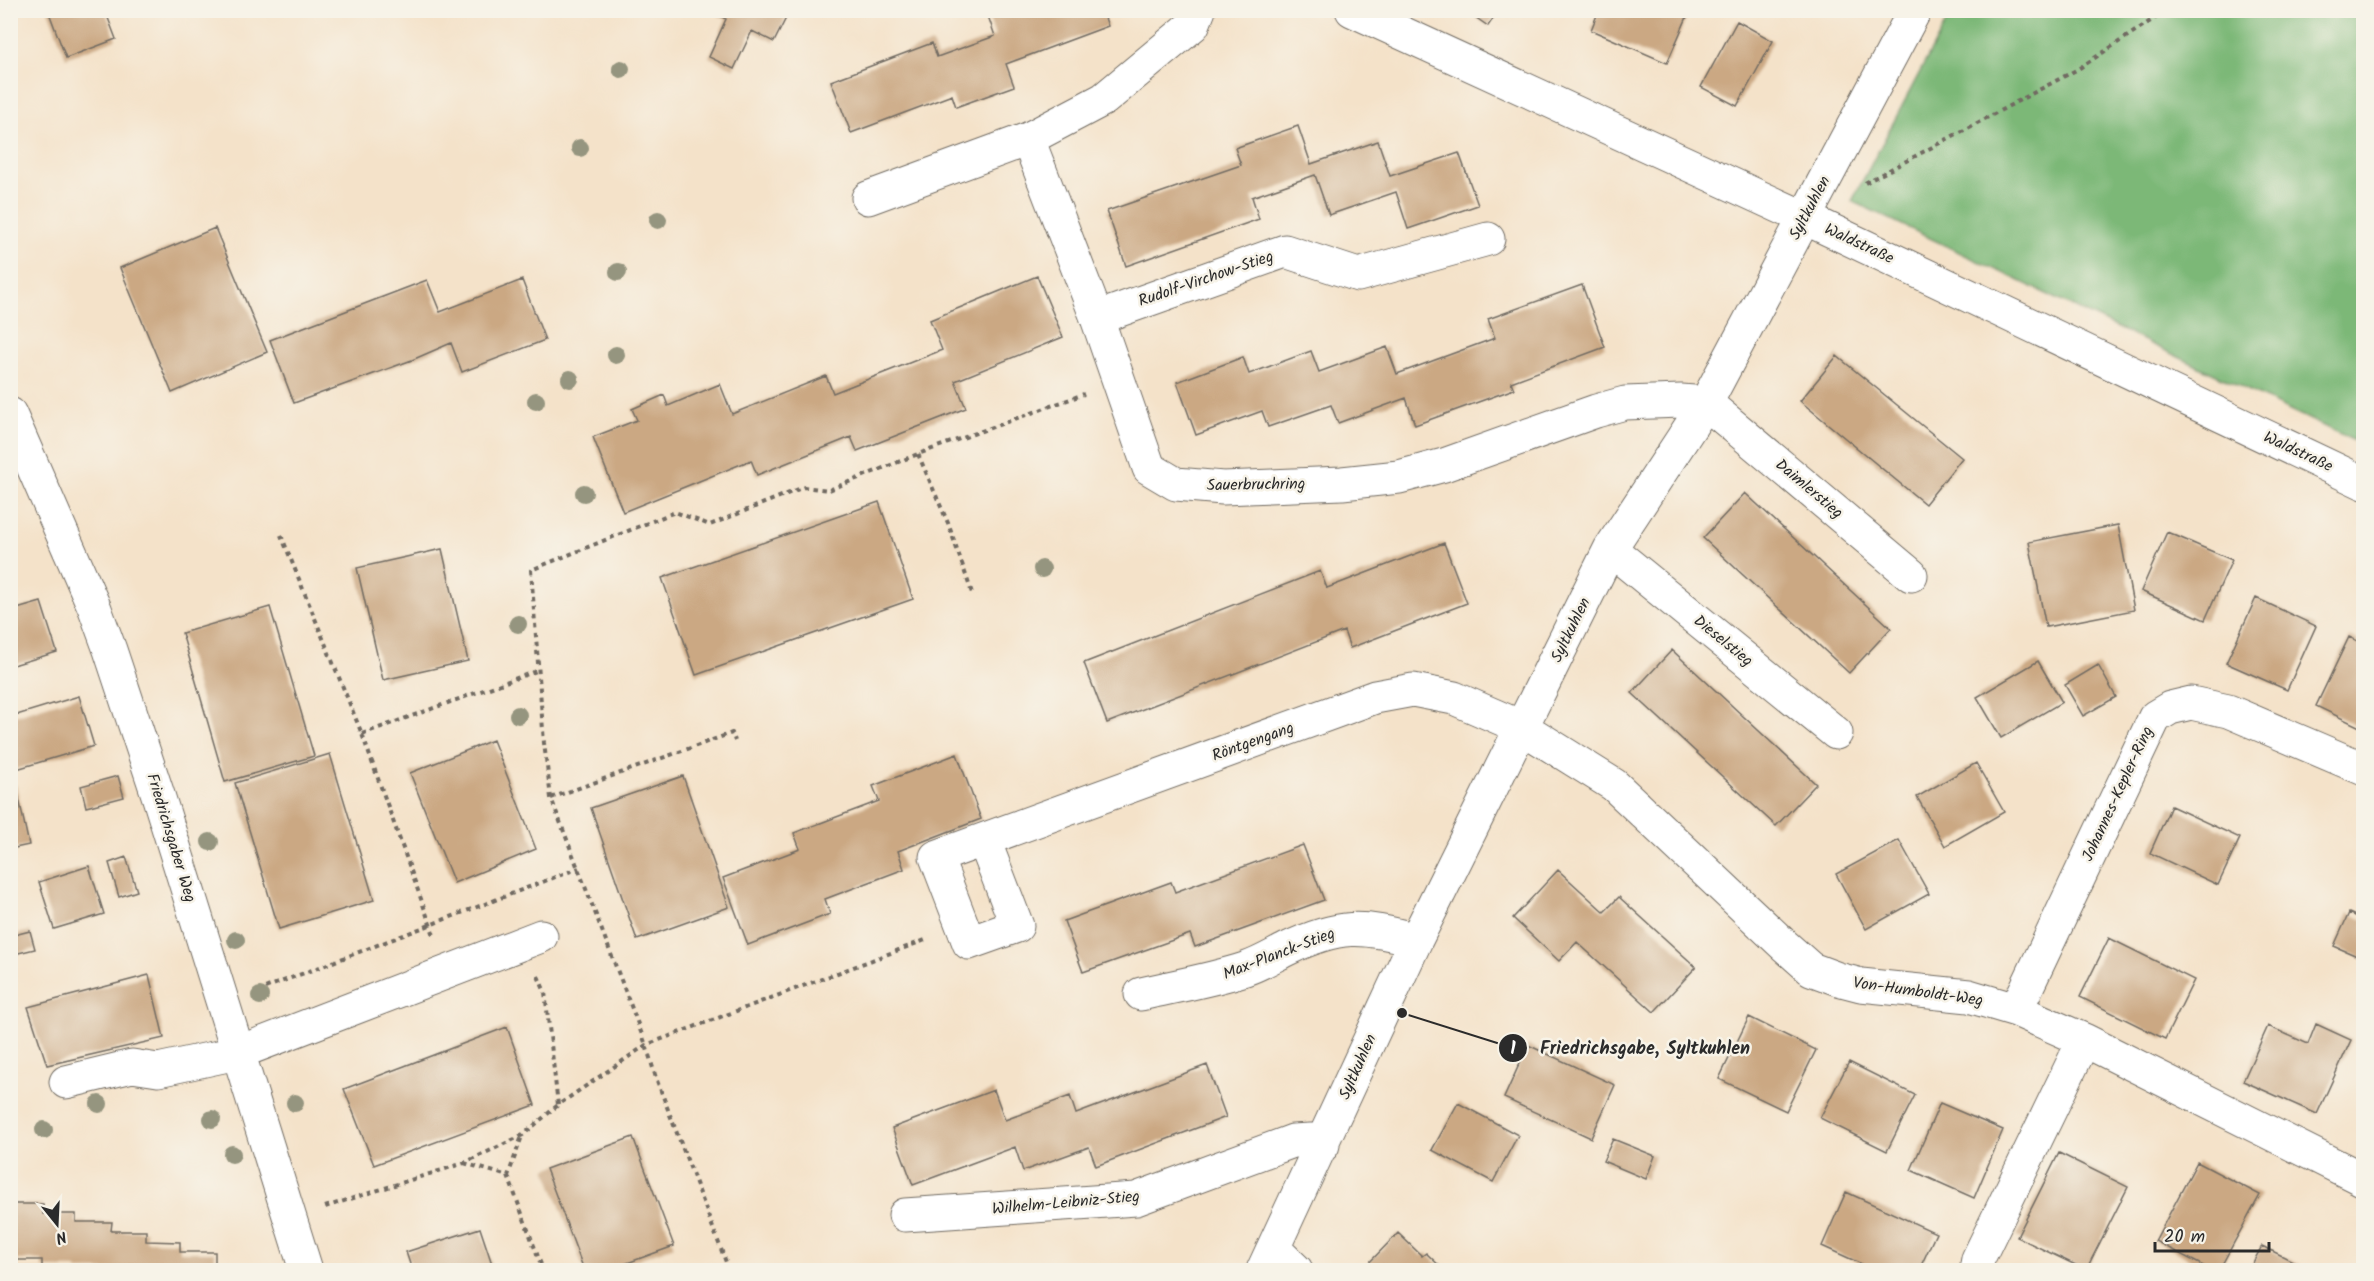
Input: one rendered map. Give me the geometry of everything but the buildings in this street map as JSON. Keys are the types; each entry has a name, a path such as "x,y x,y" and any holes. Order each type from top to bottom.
{"street":[{"path":"868,198 1028,139 1104,99 1193,25 1199,10"},
{"name":"Waldstraße","path":"1352,10 1804,218 2364,483"},
{"name":"Syltkuhlen","path":"1278,1263 1323,1146 1416,940 1610,549 1706,403 1915,10"},
{"name":"Sauerbruchring","path":"1028,139 1097,318 1149,468 1176,484 1223,488 1342,483 1399,477 1444,465 1596,411 1625,403 1680,401 1706,403"},
{"name":"Rudolf-Virchow-Stieg","path":"1097,318 1285,251 1358,275 1488,239"},
{"name":"Daimlerstieg","path":"1706,403 1911,575"},
{"name":"Friedrichsgaber Weg","path":"10,414 103,629 158,795 306,1270"},
{"name":"Dieselstieg","path":"1610,549 1836,733"},
{"name":"Röntgengang","path":"962,926 936,857 1375,697 1413,690 1454,698 1523,728"},
{"name":"Johannes-Kepler-Ring","path":"2016,1010 2155,717 2170,708 2192,703 2228,711 2364,769"},
{"name":"Von-Humboldt-Weg","path":"1523,728 1614,784 1811,969 1861,985 1969,996 2016,1010 2360,1168"},
{"path":"962,926 969,943 1017,926 984,840"},
{"name":"Max-Planck-Stieg","path":"1141,994 1226,975 1335,930 1364,928 1416,940"},
{"path":"66,1082 132,1066 158,1070 237,1053 533,939"},
{"path":"1976,1270 1978,1259 2084,1040"},
{"name":"Wilhelm-Leibniz-Stieg","path":"905,1215 1136,1199 1293,1141 1311,1140 1323,1146"}],"path":[{"path":"1859,186 2078,69 2167,10"},
{"path":"729,1270 551,798 531,570 675,512 710,525 804,487 830,490 918,454 1119,381"},
{"path":"918,454 948,523 972,593"},
{"path":"281,536 362,734 430,923"},
{"path":"362,734 538,670"},
{"path":"551,798 732,733 735,741"},
{"path":"222,1004 579,868"},
{"path":"289,1218 464,1163 522,1135 558,1105 646,1045 962,926"},
{"path":"533,939 545,992 558,1105"},
{"path":"522,1135 508,1176 543,1270"},
{"path":"464,1163 508,1176"}],"green space":[{"path":"1952,11 2363,11 2363,445 1852,201"}],"place":[{"name":"Friedrichsgabe, Syltkuhlen","path":"1402,1013"}]}
